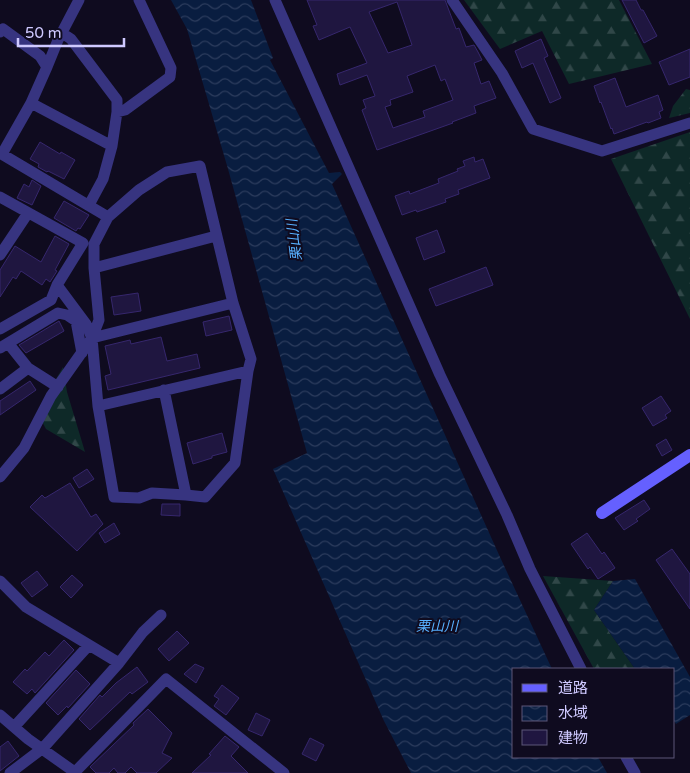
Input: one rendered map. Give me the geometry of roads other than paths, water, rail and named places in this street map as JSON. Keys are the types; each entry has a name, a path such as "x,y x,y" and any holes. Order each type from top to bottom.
{"street":[{"path":"80,0 62,34 31,103 1,153 108,217"},
{"path":"116,112 125,110 170,77 171,68 139,0"},
{"path":"276,0 440,375 507,515 530,569 580,668"},
{"path":"452,0 502,73 533,129 602,151 690,123"},
{"path":"0,32 3,29 10,34 40,56 48,67"},
{"path":"62,34 71,39 117,100 112,146 103,178 89,205"},
{"path":"31,103 112,146"},
{"path":"0,477 24,448 52,396 92,338 99,320 94,268 94,244 108,217 139,190 167,172 200,166 233,303 251,359 235,463 205,498 152,493 139,498 114,497 98,406 92,338 86,324 57,286"},
{"path":"0,197 83,243 57,286 51,300 0,328"},
{"path":"0,255 28,213"},
{"path":"94,268 216,236"},
{"path":"92,338 233,303"},
{"path":"58,387 28,368 4,346 58,314 67,315 76,321 82,353"},
{"path":"0,389 28,368"},
{"path":"98,406 248,371"},
{"path":"164,390 186,495"},
{"path":"602,512 690,455"},
{"path":"0,581 26,607 119,662"},
{"path":"10,773 43,748 143,632 161,615"},
{"path":"14,727 89,645"},
{"path":"0,715 76,773 166,679 284,773"},
{"path":"627,758 635,773"}],"water":[{"name":"栗山川","path":"171,0 251,0 273,58 270,60 329,173 340,172 342,174 332,184 552,668 512,668 512,758 599,758 607,773 411,773 384,721 273,469 307,453 187,29"},
{"path":"635,579 690,677 690,715 676,724 675,668 634,668 594,610 613,581"}]}
